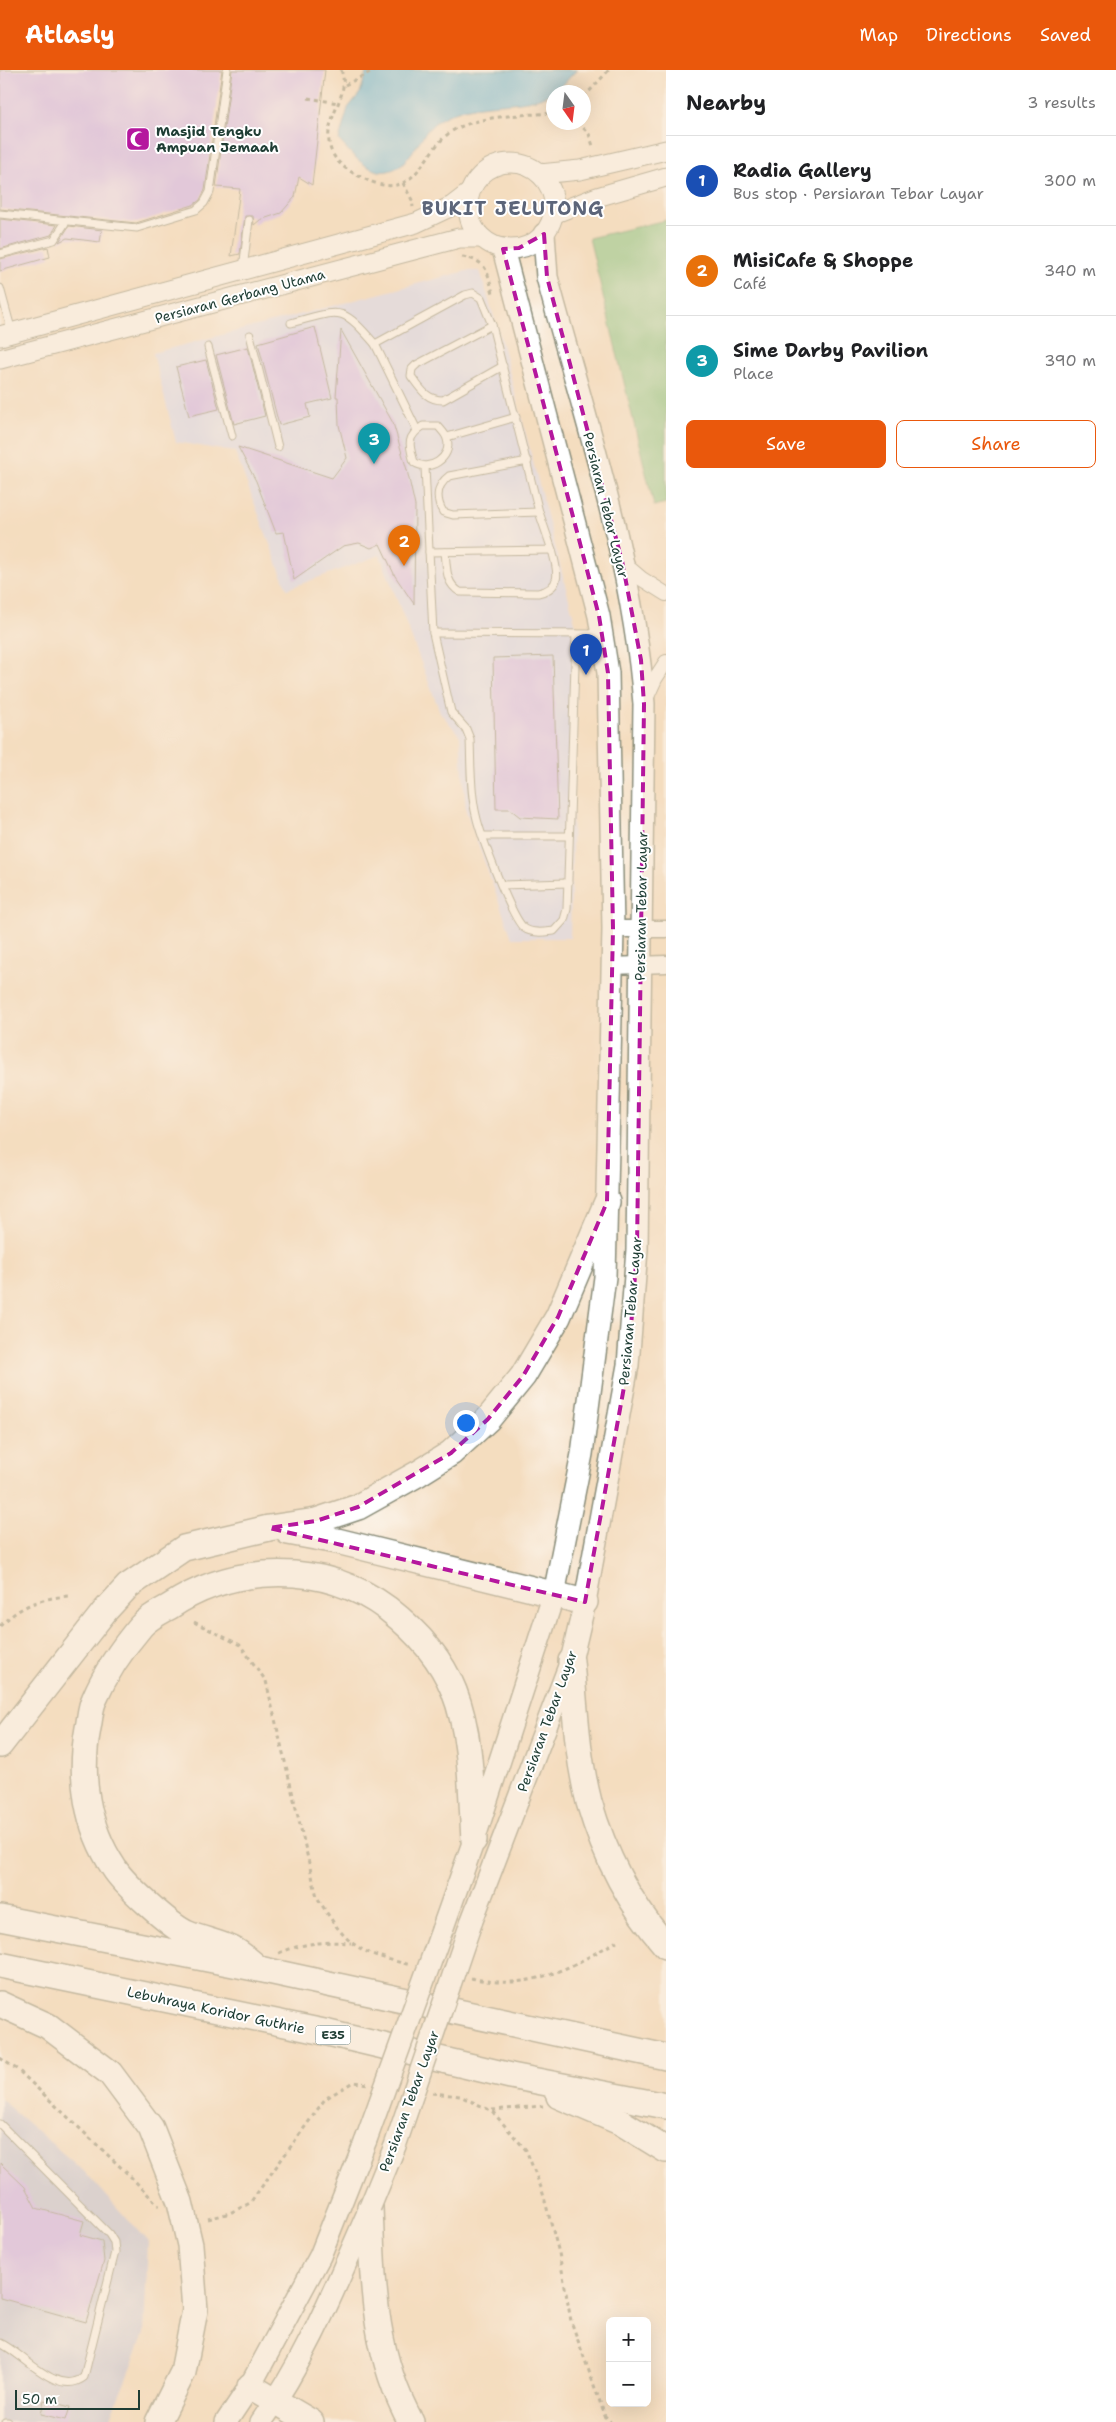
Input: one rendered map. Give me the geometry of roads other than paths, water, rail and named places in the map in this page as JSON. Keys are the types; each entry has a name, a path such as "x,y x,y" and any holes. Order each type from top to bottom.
{"highway":[{"path":"0,1744 104,1612 128,1586 184,1548 269,1528 316,1521 358,1507 419,1474 451,1452 488,1419 523,1376 558,1317 606,1202"},
{"path":"269,1528 337,1541 585,1602"},
{"path":"259,1969 236,1951 183,1932 138,1894 114,1869 97,1836 86,1800 83,1756 93,1701 115,1661 143,1624 181,1599 209,1585 246,1575 300,1574 329,1579 370,1596 409,1625 435,1657 454,1691 469,1758 474,1840"},
{"path":"570,1661 579,1750 589,1802 614,1868 647,1924 666,1946"},
{"path":"0,1918 259,1969 666,2057"},
{"name":"Lebuhraya Koridor Guthrie","path":"0,1965 324,2032 511,2076 666,2106"},
{"path":"0,2004 48,2026 110,2073 151,2128 180,2202 190,2245 195,2310 183,2372 158,2422"},
{"path":"511,2076 622,2123 666,2150"},
{"path":"370,2207 373,2282 385,2361 398,2398 411,2422"},
{"path":"250,2386 311,2422"}],"main road":[{"path":"540,174 598,166 666,150"},
{"name":"Persiaran Gerbang Utama","path":"6,334 416,223 452,206 469,193 475,181 484,172 497,165 510,162 523,164 540,174"},
{"path":"503,249 526,246 544,234 553,214 554,197 551,188 540,174"},
{"path":"553,214 597,197 666,177"},
{"path":"469,193 469,217 482,238"},
{"name":"Persiaran Tebar Layar","path":"262,2422 276,2402 328,2304 395,2146 471,1923 570,1661 585,1602 628,1365 637,1250 644,704 641,660 622,561 547,277 544,234"},
{"name":"Persiaran Gerbang Utama","path":"0,359 459,238 482,238 503,249"},
{"name":"Persiaran Tebar Layar","path":"226,2422 250,2386 320,2256 366,2140 474,1840 554,1594 582,1454 605,1277 613,929 608,673 602,634 503,249"}],"street":[{"path":"622,561 642,579 666,594"},
{"path":"644,704 655,679 666,662"},
{"path":"613,929 666,929"},
{"path":"612,966 666,964"}],"lane":[{"path":"0,214 137,228 196,210 204,203 210,192 227,70"},
{"path":"0,254 54,240 68,220"},
{"path":"243,270 249,220"},
{"path":"0,288 6,334"},
{"path":"375,344 465,295 473,293 482,298 492,325 528,461 539,512 558,574 553,586 547,591 460,592 453,588 449,581 445,552"},
{"path":"292,323 334,312 344,314 358,325 375,344 417,430"},
{"path":"492,325 416,366 412,369 411,376 427,397 434,400 443,400 503,366"},
{"path":"250,335 278,447"},
{"path":"208,347 232,436"},
{"path":"447,437 516,416"},
{"path":"423,426 438,426 447,437 448,444 441,458 432,466 425,467 414,462 411,451 412,434 417,430 423,426"},
{"path":"528,461 450,476 439,489 438,500 443,512 453,516 539,512"},
{"path":"425,467 433,633 451,712 466,729 470,739 474,806 502,885 517,921 526,930 536,932 554,931 560,926 567,909 576,634"},
{"path":"429,552 552,550"},
{"path":"433,633 602,634"},
{"path":"484,836 569,836"},
{"path":"502,885 568,883"},
{"path":"0,2124 109,2234 114,2242 115,2252 84,2376 79,2381 71,2383 60,2382 31,2365 11,2347 0,2343"}],"water":[{"path":"364,70 577,70 563,85 546,85 546,95 540,98 473,107 460,110 445,117 429,129 403,163 388,171 374,170 360,162 339,140 348,108 360,93 366,74"}],"place":[{"name":"Masjid Tengku Ampuan Jemaah","path":"138,139"},
{"name":"Sime Darby Pavilion","path":"374,464"},
{"name":"MisiCafe & Shoppe","path":"404,566"},
{"name":"Radia Gallery","path":"586,675"}],"district":[{"name":"BUKIT JELUTONG","path":"513,208"}]}
